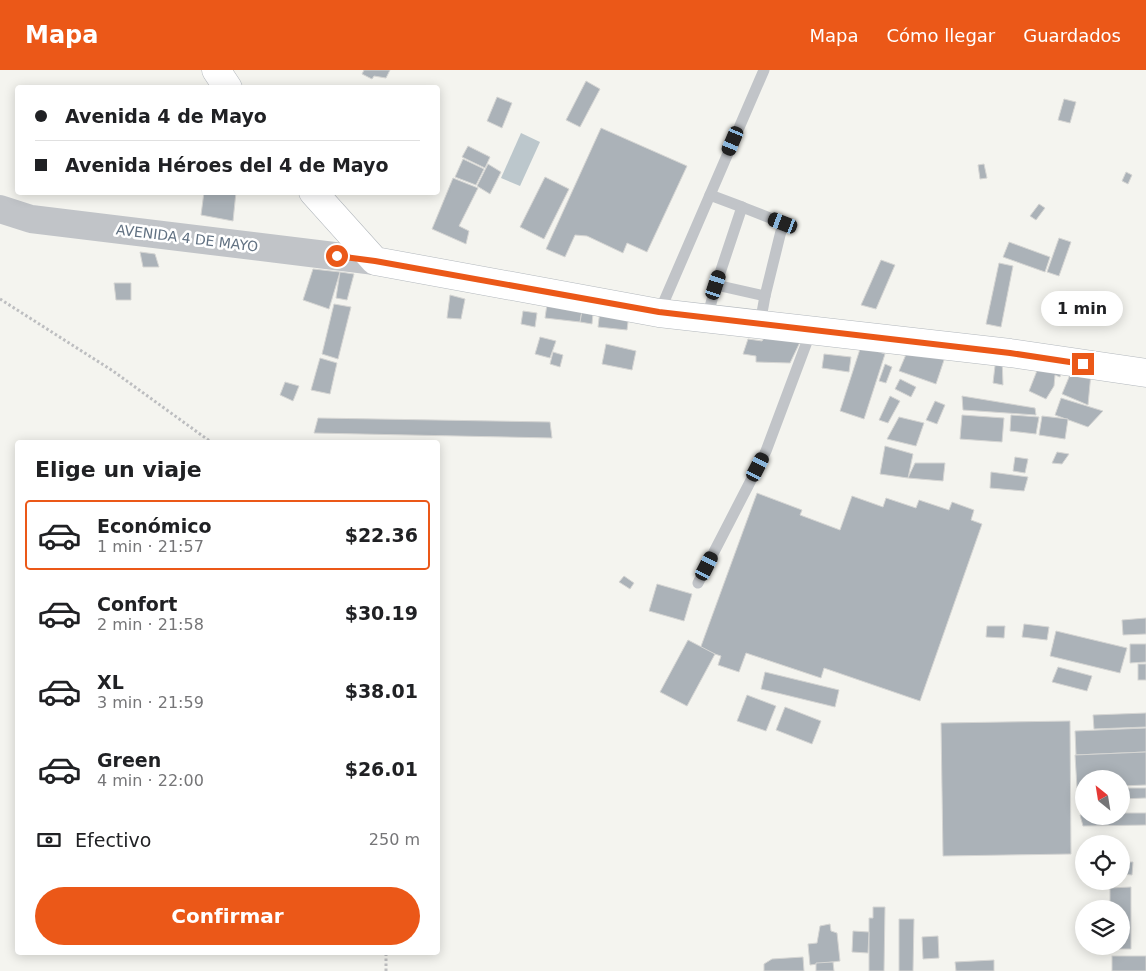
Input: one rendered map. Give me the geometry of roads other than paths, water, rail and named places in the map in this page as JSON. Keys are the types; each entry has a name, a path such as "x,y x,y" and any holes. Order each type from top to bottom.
{"main road":[{"path":"216,70 226,85"},
{"path":"316,195 375,261 659,312 1010,353 1142,373"}],"street":[{"name":"AVENIDA 4 DE MAYO","path":"0,209 31,219 375,261"}],"lane":[{"path":"659,312 764,70"},
{"path":"710,195 783,223 760,324"},
{"path":"707,318 742,207"},
{"path":"716,285 765,296"},
{"path":"698,583 766,451 811,331"}]}
